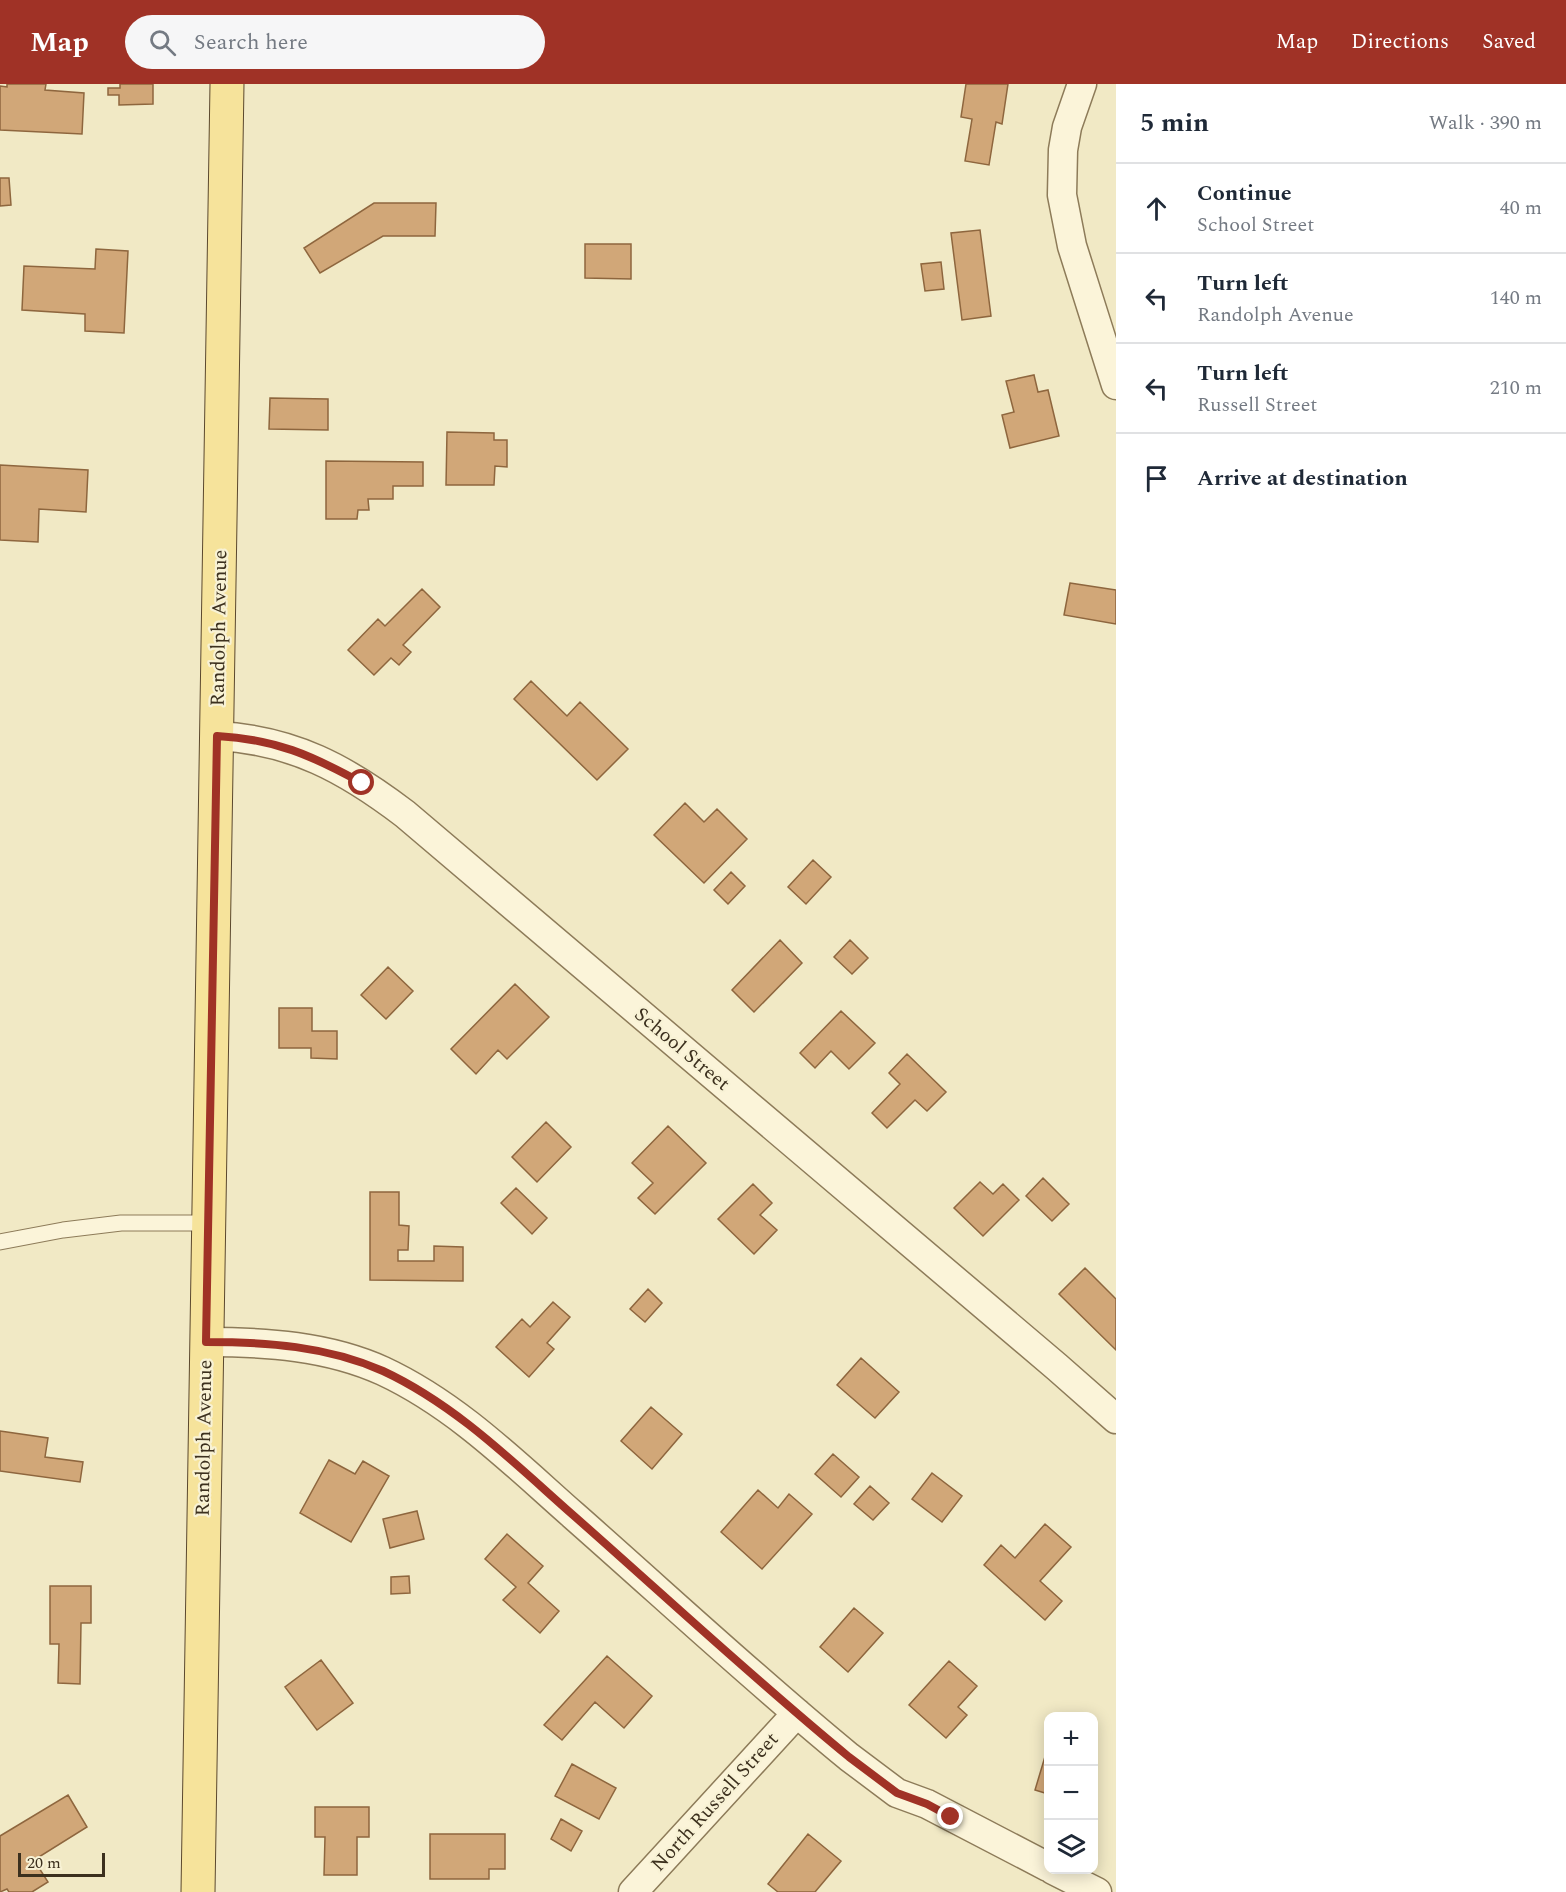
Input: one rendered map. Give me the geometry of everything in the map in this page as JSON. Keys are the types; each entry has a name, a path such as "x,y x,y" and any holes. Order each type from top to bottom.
{"main road":[{"name":"Randolph Avenue","path":"198,1892 227,84"}],"street":[{"path":"1082,84 1067,127 1063,150 1062,195 1072,246 1116,385"},
{"name":"School Street","path":"217,736 266,741 308,755 362,783 405,814 1116,1419"},
{"path":"206,1342 269,1344 329,1353 359,1361 383,1371 430,1396 493,1445 849,1757 897,1793 927,1804 1044,1865"},
{"name":"North Russell Street","path":"633,1892 797,1713"},
{"path":"1063,1874 1097,1892"}],"lane":[{"path":"0,1242 63,1230 121,1223 208,1223"}],"building":[{"path":"7,84 46,84 45,90 84,93 82,134 0,130 0,86 7,87"},
{"path":"120,84 153,84 153,104 119,105 119,95 108,95 108,88 120,88"},
{"path":"966,84 1008,84 1002,124 996,122 989,165 965,161 972,119 961,117"},
{"path":"0,178 9,178 11,205 0,206"},
{"path":"374,203 436,203 435,236 383,236 320,273 304,248"},
{"path":"980,230 991,316 962,320 951,233"},
{"path":"585,244 631,244 631,279 585,278"},
{"path":"96,249 128,251 124,333 85,331 85,314 22,310 24,266 95,269"},
{"path":"941,262 944,289 925,291 921,264"},
{"path":"1034,375 1038,392 1048,390 1059,436 1010,448 1002,415 1014,412 1006,381"},
{"path":"270,398 328,399 328,430 269,429"},
{"path":"447,432 494,433 494,440 507,440 507,467 495,466 494,485 446,485"},
{"path":"326,461 423,462 423,486 393,486 393,499 368,499 369,510 358,510 357,519 326,519"},
{"path":"0,465 88,470 86,512 39,509 38,542 0,540"},
{"path":"1070,583 1116,590 1116,624 1064,615"},
{"path":"422,589 440,607 403,645 411,652 399,665 391,658 374,675 348,650 378,619 385,626"},
{"path":"531,681 567,716 580,702 628,749 597,780 514,699"},
{"path":"685,803 704,822 717,809 747,839 704,883 654,835"},
{"path":"813,860 831,877 806,904 788,887"},
{"path":"731,872 745,886 728,904 714,890"},
{"path":"780,940 802,963 754,1012 732,990"},
{"path":"850,940 868,958 852,974 834,957"},
{"path":"388,967 413,991 386,1019 361,995"},
{"path":"515,984 549,1017 507,1059 498,1050 476,1074 451,1049"},
{"path":"279,1008 312,1008 312,1031 337,1031 337,1059 311,1058 311,1048 279,1048"},
{"path":"841,1011 875,1043 849,1069 831,1051 815,1068 800,1053"},
{"path":"907,1054 946,1092 927,1111 915,1100 887,1128 872,1113 900,1084 889,1073"},
{"path":"546,1122 571,1147 537,1182 512,1157"},
{"path":"668,1126 706,1163 655,1214 638,1198 653,1183 632,1163"},
{"path":"1043,1178 1069,1204 1052,1221 1026,1196"},
{"path":"980,1182 993,1194 1003,1184 1019,1200 983,1236 954,1208"},
{"path":"753,1184 772,1203 760,1215 777,1230 754,1254 718,1219"},
{"path":"516,1188 547,1218 532,1234 501,1203"},
{"path":"370,1192 399,1192 399,1225 409,1226 408,1250 398,1250 398,1261 434,1261 434,1246 463,1247 463,1281 370,1280"},
{"path":"1085,1268 1116,1299 1116,1350 1059,1294"},
{"path":"648,1289 662,1303 645,1322 630,1309"},
{"path":"553,1302 570,1317 547,1343 554,1349 529,1377 496,1347 522,1319 530,1327"},
{"path":"861,1358 899,1392 875,1418 837,1385"},
{"path":"651,1407 682,1434 652,1469 621,1441"},
{"path":"0,1431 48,1438 45,1457 83,1462 80,1482 0,1471"},
{"path":"833,1454 859,1477 841,1497 815,1474"},
{"path":"329,1460 355,1474 363,1461 389,1476 351,1542 300,1513"},
{"path":"932,1473 962,1496 942,1522 912,1499"},
{"path":"870,1486 889,1503 873,1520 854,1504"},
{"path":"758,1490 778,1508 789,1494 812,1514 762,1569 721,1532"},
{"path":"417,1511 424,1539 390,1548 383,1519"},
{"path":"1045,1524 1071,1547 1040,1581 1062,1601 1045,1620 984,1565 1001,1545 1015,1558"},
{"path":"507,1534 543,1566 528,1583 559,1611 540,1633 503,1600 516,1587 485,1559"},
{"path":"409,1576 410,1593 391,1594 391,1577"},
{"path":"50,1586 91,1586 91,1623 81,1623 80,1684 58,1683 59,1644 50,1644"},
{"path":"854,1608 883,1633 848,1672 820,1647"},
{"path":"607,1656 652,1696 624,1728 595,1702 562,1740 544,1725"},
{"path":"321,1660 353,1703 317,1730 285,1687"},
{"path":"949,1661 977,1686 958,1707 967,1715 946,1738 909,1705"},
{"path":"1044,1760 1044,1793 1035,1790"},
{"path":"572,1764 616,1788 599,1819 555,1796"},
{"path":"68,1795 87,1827 34,1860 48,1882 32,1892 9,1892 7,1889 0,1892 0,1836"},
{"path":"315,1807 369,1807 369,1837 357,1837 357,1875 324,1875 325,1837 315,1837"},
{"path":"561,1819 582,1831 571,1851 551,1839"},
{"path":"430,1834 505,1834 505,1869 489,1869 489,1879 430,1879"},
{"path":"808,1834 841,1861 815,1892 778,1892 768,1884"}],"route":[{"path":"362,783 308,755 286,747 248,738 217,736 206,1342 269,1344 329,1353 359,1361 383,1371 430,1396 470,1425 849,1757 897,1793 927,1804 951,1817"}]}
